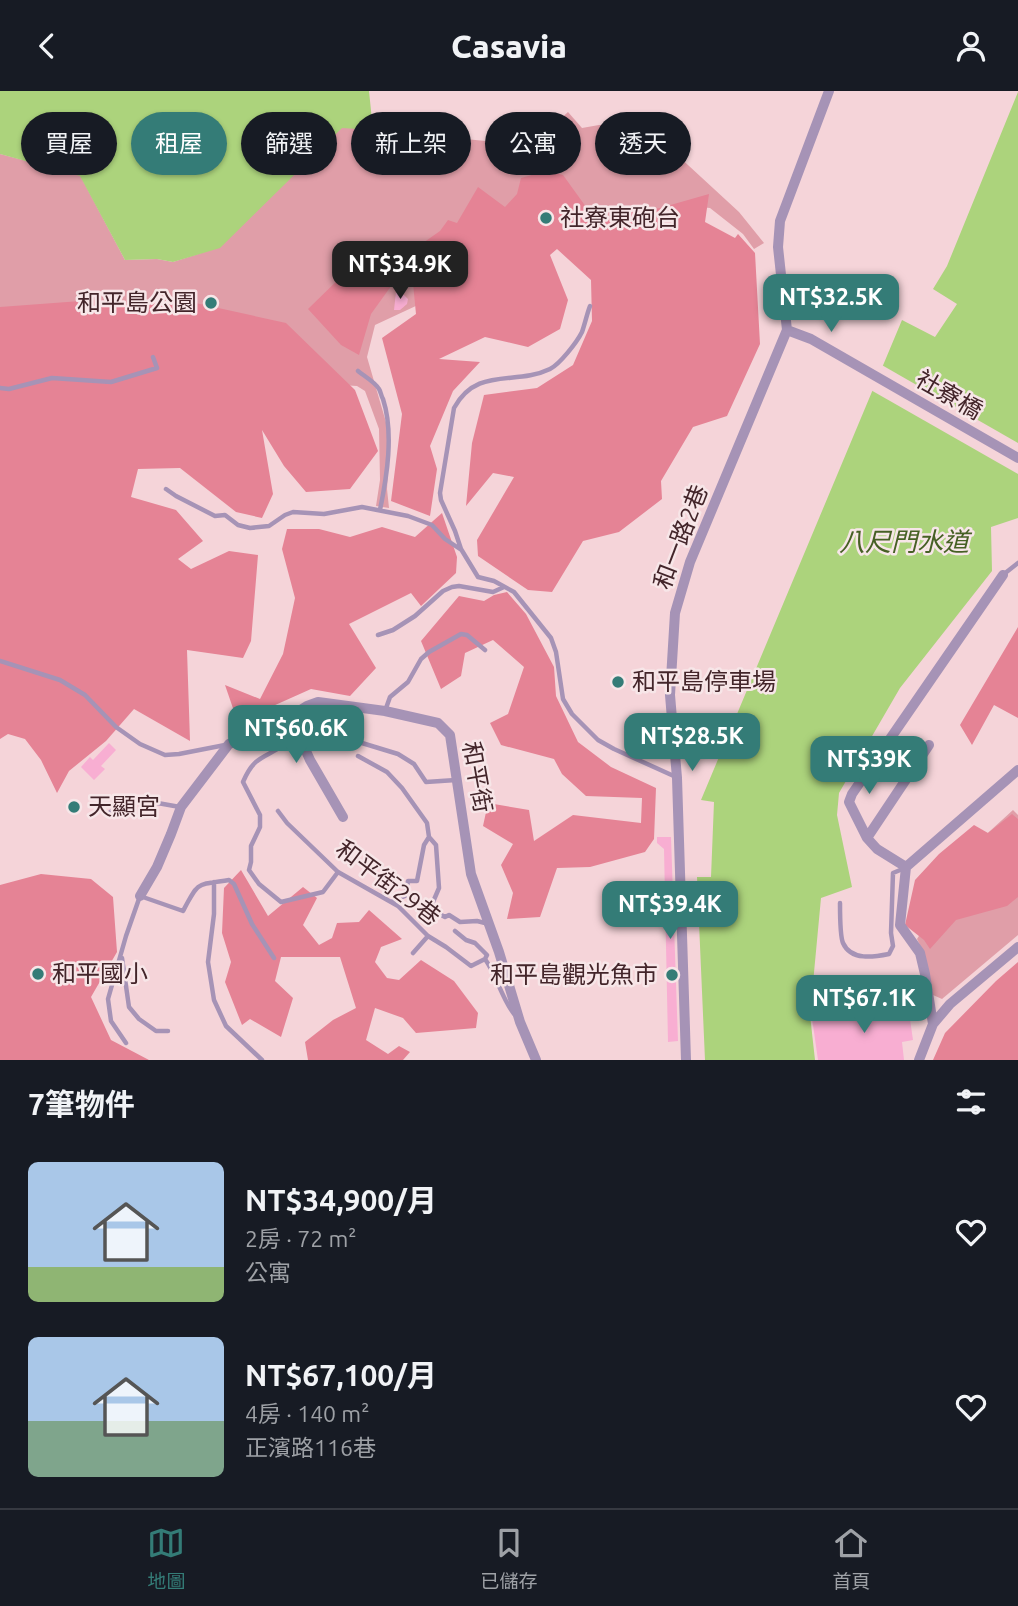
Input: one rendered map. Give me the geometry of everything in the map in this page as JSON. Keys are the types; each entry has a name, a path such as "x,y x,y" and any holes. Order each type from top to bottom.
{"street":[{"name":"和一路2巷","path":"686,1060 677,778 670,695 676,613 690,562 787,330 778,247 780,221 829,91"},
{"name":"社寮橋","path":"787,330 811,339 1018,458"},
{"path":"906,867 877,849 866,838 849,802 1003,575"},
{"name":"和平街","path":"307,706 318,702 385,711 438,723 450,735 471,874 490,924 533,1059"},
{"path":"140,896 157,867 181,807 229,744 277,725 307,706"},
{"path":"307,706 298,733 310,760 343,817"},
{"path":"866,838 929,745"},
{"path":"933,1024 920,953 900,925 906,867 1018,770"},
{"path":"919,1060 933,1024 950,1005 1018,947"}],"lane":[{"path":"590,306 581,334 551,368 523,376 496,378 474,386 461,396 454,408 441,500 461,549 478,577 494,581 514,592 551,638 556,652 563,699 572,714 598,740 614,750 677,778"},
{"path":"0,389 52,378 111,382 157,368 153,357"},
{"path":"358,371 379,389 387,412 389,442 386,482 380,510"},
{"path":"166,489 215,516 225,515 238,525 250,528 269,526 293,512 324,513 362,507 380,510 432,525 461,549"},
{"path":"1003,575 1018,562"},
{"path":"378,635 393,630 415,616 443,591 452,587 492,592 505,587"},
{"path":"385,711 390,697 408,682 421,659 429,652 461,634 467,635 485,650"},
{"path":"0,661 60,680 85,695 116,727 140,744 165,755 229,744"},
{"path":"298,733 285,745 260,757 249,768 243,782 260,815 260,827 251,846 248,870 259,884 281,902 323,892 338,871"},
{"path":"339,736 398,754 414,764 426,782 457,780"},
{"path":"358,756 387,772 402,788 426,823 429,837 436,845 439,888 430,909 460,922 477,921 490,924"},
{"path":"108,814 125,800 135,799 181,807"},
{"name":"和平街29巷","path":"278,810 287,823 338,871 398,906 428,936 471,966 485,959"},
{"path":"390,902 405,896 408,881 417,881 429,837"},
{"path":"840,902 842,942 852,954 872,957 889,954 893,946 893,873 906,867"},
{"path":"126,1043 111,1021 107,999 140,896 183,911 201,883 229,880 234,884 252,924 274,958"},
{"path":"214,882 215,914 208,962 214,1000 226,1026 262,1060"},
{"path":"455,931 475,943 486,955 485,959 493,970 509,1007 520,1022"},
{"path":"413,953 428,936"},
{"path":"121,953 129,1007 134,1015 156,1031 168,1031"}],"shaded area":[{"name":"和平島公園","path":"595,126 595,175 691,175 691,168 739,212 764,243 754,249 743,234 710,208 690,206 571,229 375,325 367,357 390,436 387,489 389,508 376,506 380,480 379,429 365,391 357,386 217,377 0,337 0,154 21,160 21,175 80,175 125,260 157,259 173,262 220,247 293,175 337,175 337,132 342,127 351,128 351,175 471,175 471,140 485,141 485,175 581,175 581,127"},
{"path":"532,175 563,175 594,218 660,208 709,194 705,222 735,238 738,234 755,253 760,344 727,416 693,427 661,481 662,499 619,532 583,541 552,592 528,590 478,556 477,540 514,477 493,473 466,506 472,443 484,395 537,388 573,365 592,321 591,280 557,249 550,255 568,300 560,329 528,347 485,337 439,359 480,362 453,391 430,446 437,469 430,516 391,501 402,414 382,338 416,314 410,252 440,231 448,220 457,223 478,187 505,207 517,194 521,178"},
{"path":"384,252 397,259 394,282 371,314 359,355 341,345 308,309 347,271"},
{"path":"94,300 191,302 286,323 355,390 378,451 350,489 306,492 284,466 262,430 273,494 262,518 236,512 180,468 138,469 131,497 176,510 203,541 178,559 191,569 229,551 258,555 251,641 243,658 187,650 190,741 134,709 106,741 69,771 57,793 41,760 25,739 8,734 0,739 0,307"},
{"path":"442,513 457,557 456,573 421,606 411,593 349,624 376,668 350,696 311,689 273,706 236,717 225,685 260,699 283,654 295,598 282,549 287,529 319,529 350,537 382,527 415,537"},
{"path":"507,592 526,614 554,667 556,696 578,742 611,767 656,788 654,839 645,852 590,867 557,868 540,917 507,919 513,893 501,865 513,844 483,826 488,803 529,810 534,841 573,815 641,823 642,798 586,796 562,774 554,759 501,745 490,723 508,714 524,667 493,640 465,653 461,676 441,689 421,641 459,596 484,601"},
{"path":"1018,627 1018,718 994,705 972,745 960,725"},
{"path":"1013,810 1018,815 1018,935 942,999 933,995 924,953 917,939 979,841"},
{"path":"1012,814 1018,819 1018,897 1007,906 956,920 930,949 924,940 905,925 915,880 939,854 974,825 988,833"},
{"path":"241,870 268,916 303,887 317,898 303,925 319,945 332,938 337,923 359,922 369,910 402,939 381,947 375,962 387,978 399,980 421,960 454,981 478,1013 476,1028 416,1033 403,1018 375,1008 366,1040 388,1054 399,1046 410,1052 403,1060 308,1060 305,1042 333,1020 356,1008 340,957 281,957 275,981 293,998 281,1037 250,1019 242,1025 225,982 231,962 222,933 224,888"},
{"path":"41,874 91,879 113,897 117,952 91,997 111,1040 149,1060 0,1060 0,885"},
{"path":"1018,962 1018,1060 933,1060 945,1033"}],"water":[{"path":"0,91 369,91 371,112 351,112 351,129 342,128 337,133 337,112 241,112 241,175 294,175 220,248 173,262 157,259 125,260 80,176 76,175 117,175 117,112 21,112 21,160 0,154"},
{"name":"八尺門水道","path":"1018,92 1018,518 991,527 992,571 900,688 839,793 837,815 852,887 821,898 810,1015 815,1060 705,1060 697,877 711,877 714,802 701,800 902,320 935,337 957,304 933,289 947,266"}],"pier":[{"path":"880,364 1018,443 1018,474 869,389"}],"building":[{"path":"396,292 402,293 408,299 407,304 400,310 394,310"},
{"path":"109,743 116,750 101,766 105,769 94,780 81,767 90,757 93,760"},
{"name":"和平島觀光魚市","path":"657,837 671,837 678,1041 668,1042 664,849 657,843"},
{"path":"908,1005 913,1040 902,1042 904,1060 818,1060 812,1018"}],"place":[{"name":"社寮東砲台","path":"546,218"},
{"name":"和平島公園","path":"211,303"},
{"name":"和平島停車場","path":"618,682"},
{"name":"天顯宮","path":"74,807"},
{"name":"和平國小","path":"38,974"},
{"name":"和平島觀光魚市","path":"672,975"}]}
